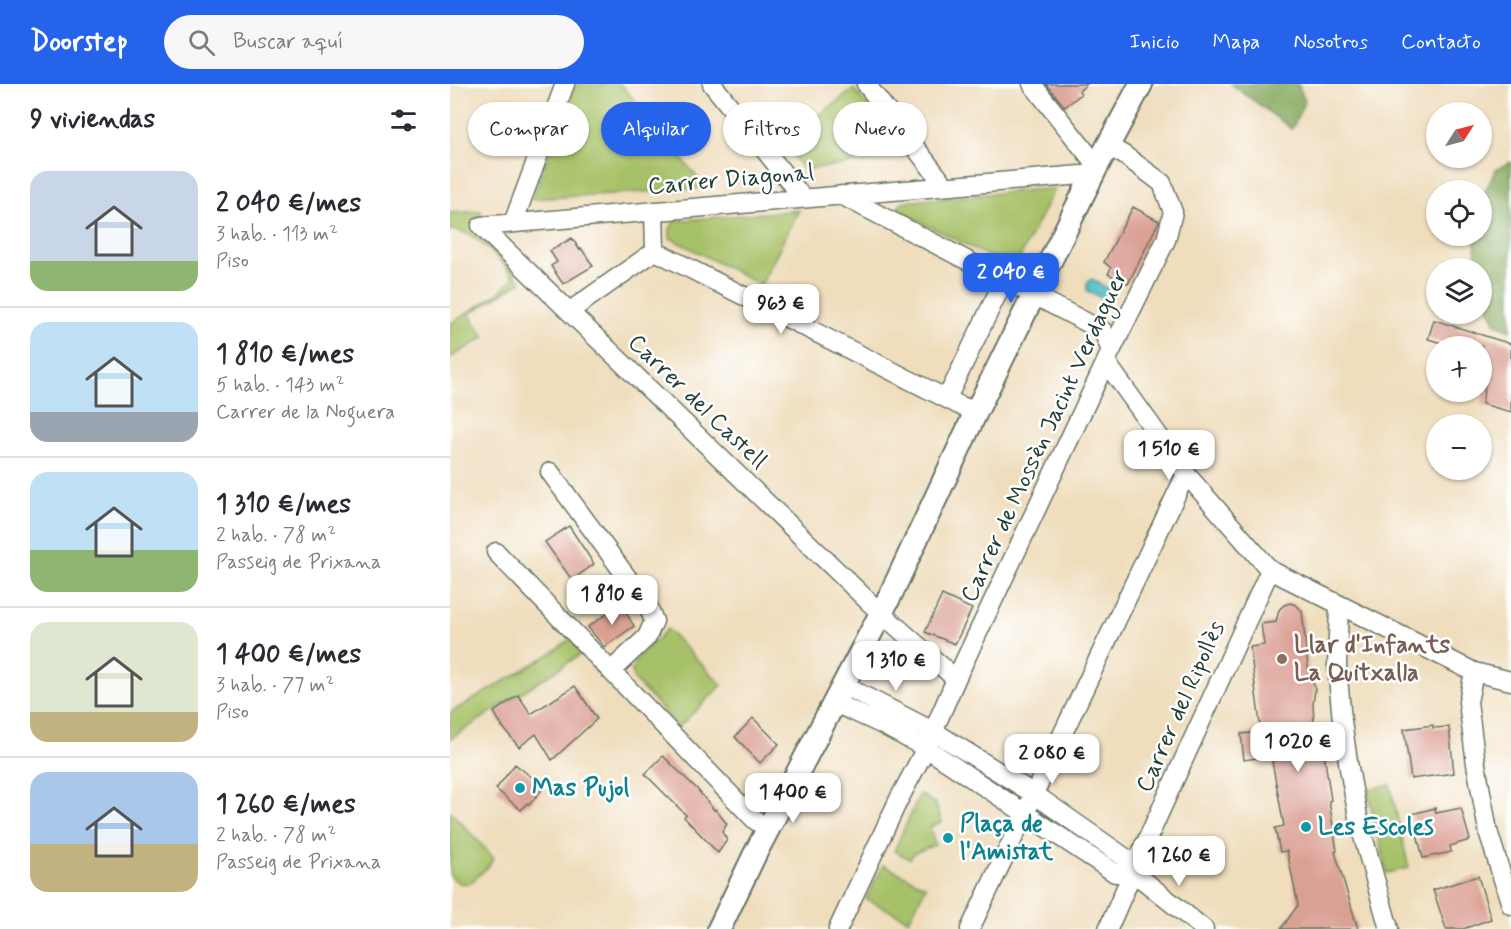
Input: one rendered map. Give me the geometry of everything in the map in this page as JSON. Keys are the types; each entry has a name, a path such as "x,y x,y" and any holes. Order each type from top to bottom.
{"street":[{"path":"513,223 565,84"},
{"path":"712,84 803,198"},
{"path":"866,84 945,186"},
{"path":"1032,84 1095,170"},
{"path":"719,929 768,829 891,592 976,412 1095,170 1141,84"},
{"name":"Carrer de Mossèn Jacint Verdaguer","path":"838,929 1166,240 1173,212 1162,183 1108,146"},
{"name":"Carrer Diagonal","path":"481,226 945,186 1095,170"},
{"path":"841,195 1103,331 1109,357 1186,474 1270,570 1474,672 1511,681"},
{"path":"654,211 655,251"},
{"name":"Carrer del Castell","path":"481,226 880,612"},
{"path":"655,251 976,412"},
{"path":"570,311 655,251"},
{"path":"947,398 1004,280"},
{"path":"550,472 648,606 654,621 647,637 612,670"},
{"path":"970,929 1186,474"},
{"path":"496,552 755,820 768,829"},
{"name":"Carrer del Ripollès","path":"1108,929 1270,570"},
{"path":"1339,605 1337,666 1349,768 1359,822 1389,929"},
{"path":"880,612 956,679"},
{"path":"1474,672 1468,702 1476,765 1488,831 1511,905"},
{"path":"838,693 933,731 1034,794 1127,859 1132,872 1204,929"},
{"path":"838,693 881,724 926,748 1115,873 1132,872"}],"green space":[{"path":"576,84 621,84 636,102 601,102 601,156 680,156 706,188 532,199 548,156 589,156 589,102 569,102"},
{"path":"1231,84 1298,84 1305,101 1292,129"},
{"path":"854,89 864,102 837,102"},
{"path":"833,105 833,156 906,156 804,170 793,156 821,156 821,114"},
{"path":"1511,162 1511,330 1496,324 1492,316 1492,258 1476,258 1475,246 1492,246 1491,180 1496,169"},
{"path":"1055,188 1014,269 897,210 902,202"},
{"path":"799,210 761,285 670,238 670,230 674,221"},
{"path":"481,211 482,233 521,282 469,314 485,337 450,358 450,324 500,292 514,277 478,240 459,231 450,230 450,213"},
{"path":"667,629 722,685 679,727 634,680 632,670 635,661"},
{"path":"573,637 586,651 450,739 450,713 550,654"},
{"path":"1390,785 1409,868 1387,873 1367,789"},
{"path":"920,794 936,804 942,822 930,827 935,845 914,853 910,859 894,851"},
{"path":"450,811 494,858 489,866 469,884 459,883 450,876"},
{"path":"883,865 926,886 909,920 866,899"}],"water":[{"path":"1092,279 1114,292 1110,302 1087,291 1087,284"}],"building":[{"path":"1046,84 1087,84 1079,91 1081,94 1065,107"},
{"path":"1133,207 1159,221 1128,284 1108,274 1111,268 1104,262"},
{"path":"572,238 593,266 563,284 551,266 557,262 550,251"},
{"path":"1433,324 1447,324 1485,336 1429,336"},
{"path":"1492,338 1511,344 1511,412 1482,404 1482,402 1492,402"},
{"path":"569,526 594,564 572,580 545,542"},
{"path":"942,595 972,609 955,644 925,632"},
{"name":"Les Escoles","path":"1290,603 1302,611 1309,676 1315,690 1314,726 1320,727 1331,800 1329,801 1337,851 1335,852 1358,929 1281,929 1298,905 1287,851 1280,852 1275,828 1284,826 1271,756 1244,760 1241,734 1261,732 1250,647 1264,645 1261,624 1276,622 1279,610"},
{"path":"621,604 634,626 604,647 588,627"},
{"path":"575,686 597,719 552,760 536,734 519,747 494,712 518,695 531,714"},
{"path":"753,718 779,744 760,763 735,737"},
{"path":"1433,725 1433,728 1449,727 1454,773 1411,779 1404,729"},
{"path":"663,756 697,789 727,824 722,832 727,840 718,853 684,817 686,815 645,774"},
{"name":"Mas Pujol","path":"515,764 544,787 529,805 527,803 521,810 496,789"},
{"path":"1435,808 1436,813 1461,808 1470,840 1450,846 1451,852 1423,858 1412,814"},
{"path":"1478,876 1491,919 1463,929 1446,929 1433,890"}],"place":[{"name":"Llar d'Infants La Quitxalla","path":"1282,659"},
{"name":"Mas Pujol","path":"520,788"},
{"name":"Les Escoles","path":"1306,827"},
{"name":"Plaça de l'Amistat","path":"948,838"}]}
